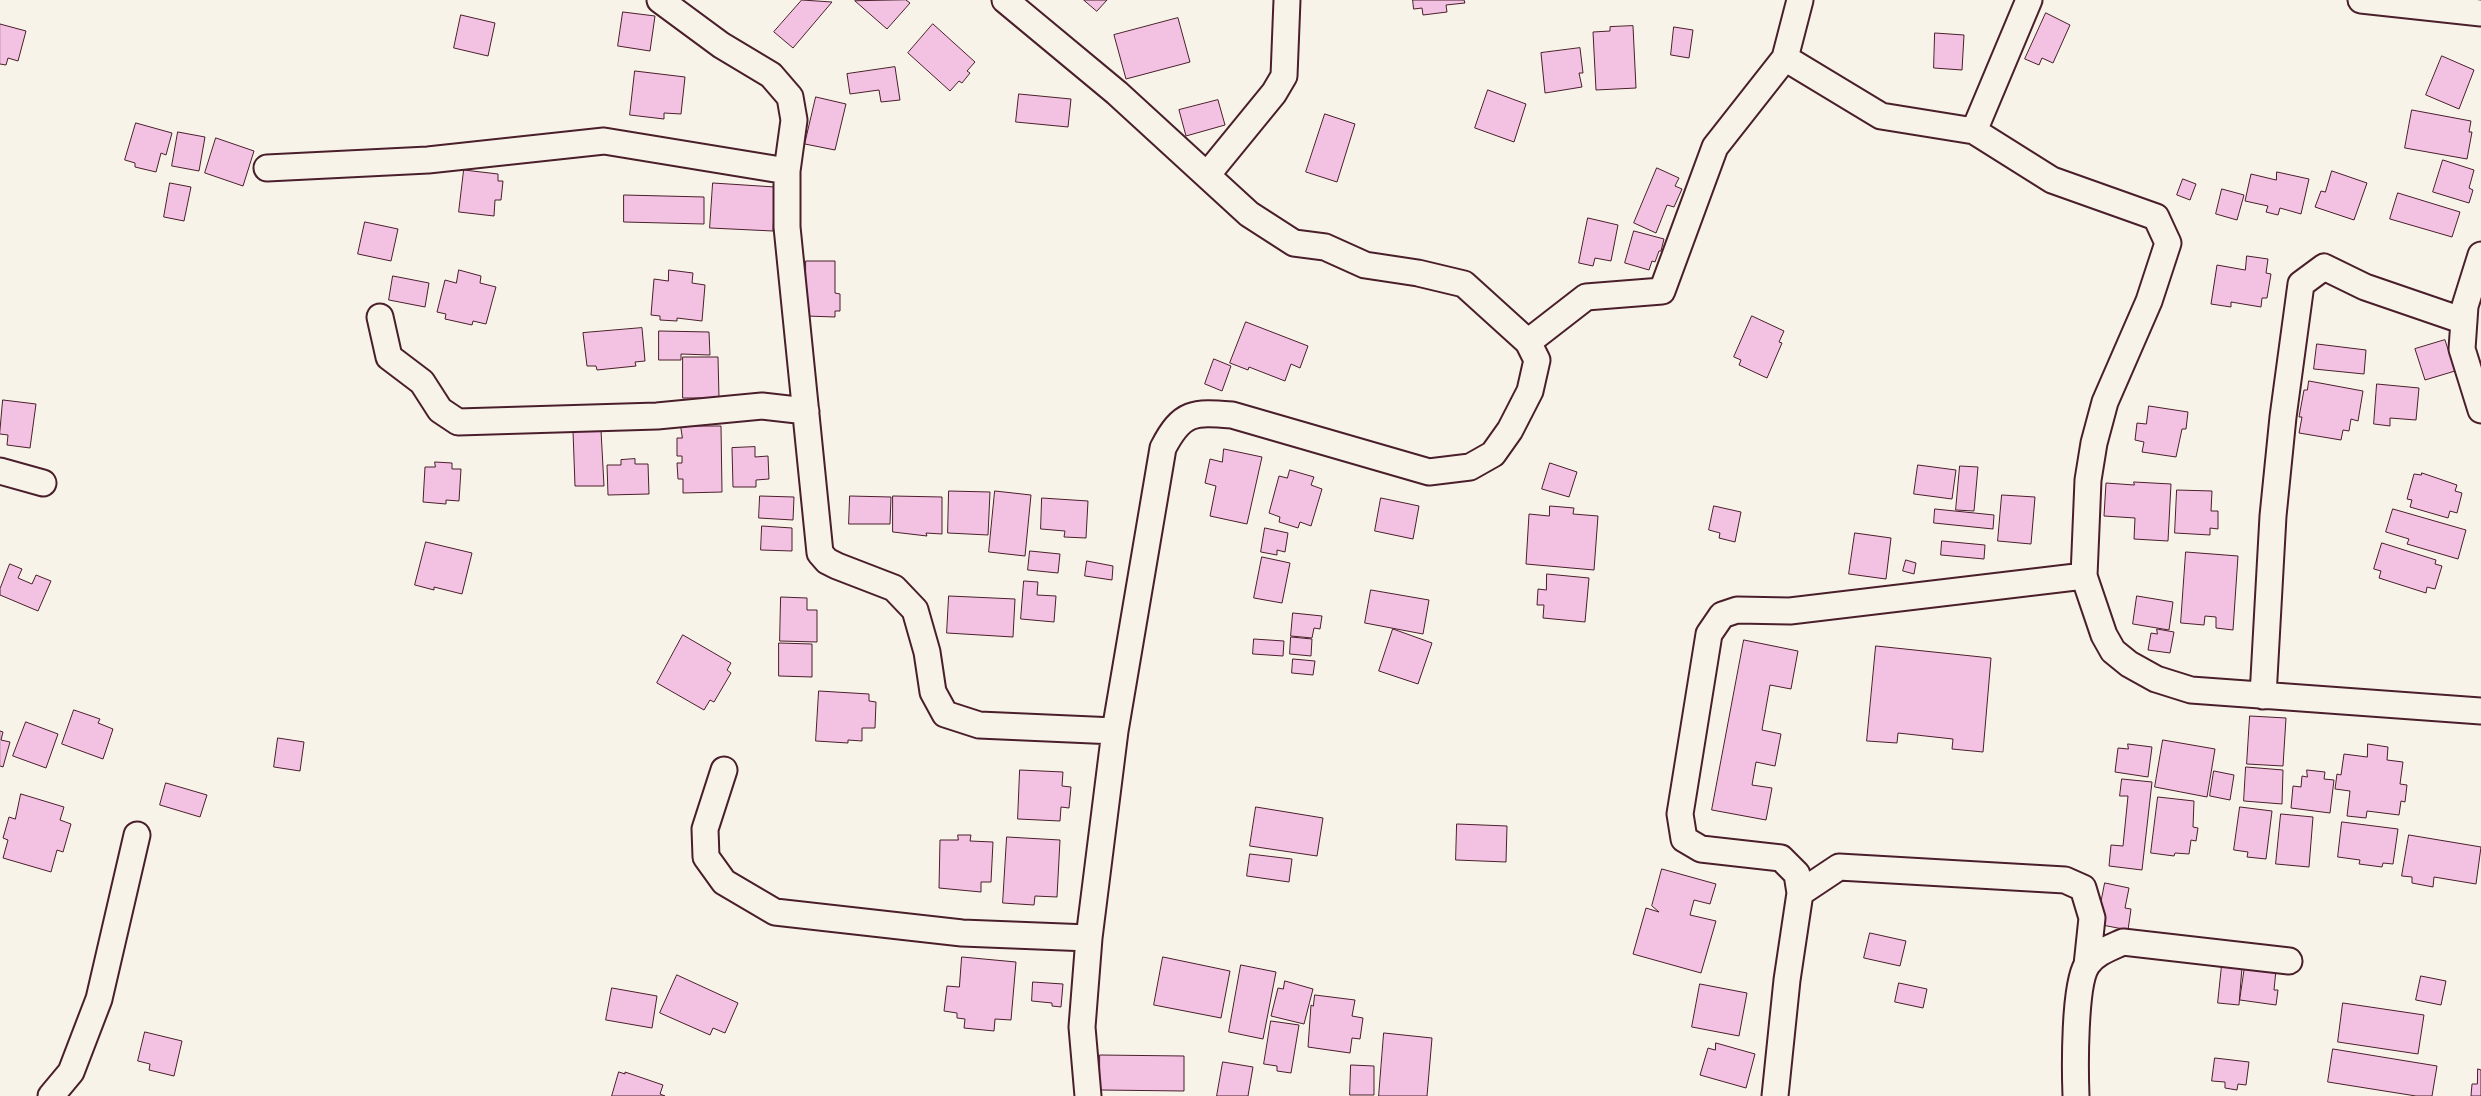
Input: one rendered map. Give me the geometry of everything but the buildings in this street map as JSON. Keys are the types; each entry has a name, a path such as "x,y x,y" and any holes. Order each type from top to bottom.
{"street":[{"path":"660,0 721,45 771,75 790,97 794,120 787,171 787,227 820,553 827,561 837,566 894,588 915,610 927,652 933,692 945,714 978,725 1114,731"},
{"path":"1207,175 1274,93 1284,76 1287,0"},
{"path":"1528,342 1586,297 1662,291 1715,147 1785,58 1800,0"},
{"path":"1974,131 2029,0"},
{"path":"2360,0 2481,13"},
{"path":"1011,2 1117,93 1249,214 1294,243 1324,247 1365,264 1464,284 1528,342 1536,360 1530,390 1510,430 1493,454 1470,467 1430,472 1232,415 1198,412 1174,427 1163,448 1114,731 1089,938 1082,1027 1088,1096"},
{"path":"1785,58 1882,116 1974,131 2052,180 2156,217 2168,243 2149,301 2104,402 2088,480 2084,576 2104,635 2113,651 2129,664 2156,680 2191,690 2481,712"},
{"path":"267,168 428,160 604,141 787,171"},
{"path":"2481,255 2465,306 2462,349 2470,381 2481,410"},
{"path":"2264,696 2273,516 2283,417 2301,284 2324,268 2365,287 2464,321"},
{"path":"380,317 389,357 422,382 440,410 458,422 656,416 762,406 806,411"},
{"path":"0,471 43,483"},
{"path":"1775,1096 1787,980 1800,893 1797,874 1781,858 1701,849 1684,839 1680,814 1709,634 1722,615 1737,610 1790,611 2084,576"},
{"path":"724,770 705,829 706,857 724,882 775,912 962,933 1089,938"},
{"path":"51,1096 71,1072 100,998 137,835"},
{"path":"1800,893 1839,867 2065,880 2083,888 2092,918 2087,965 2080,981 2075,1075 2076,1096"},
{"path":"2087,965 2100,952 2123,942 2289,961"}]}
